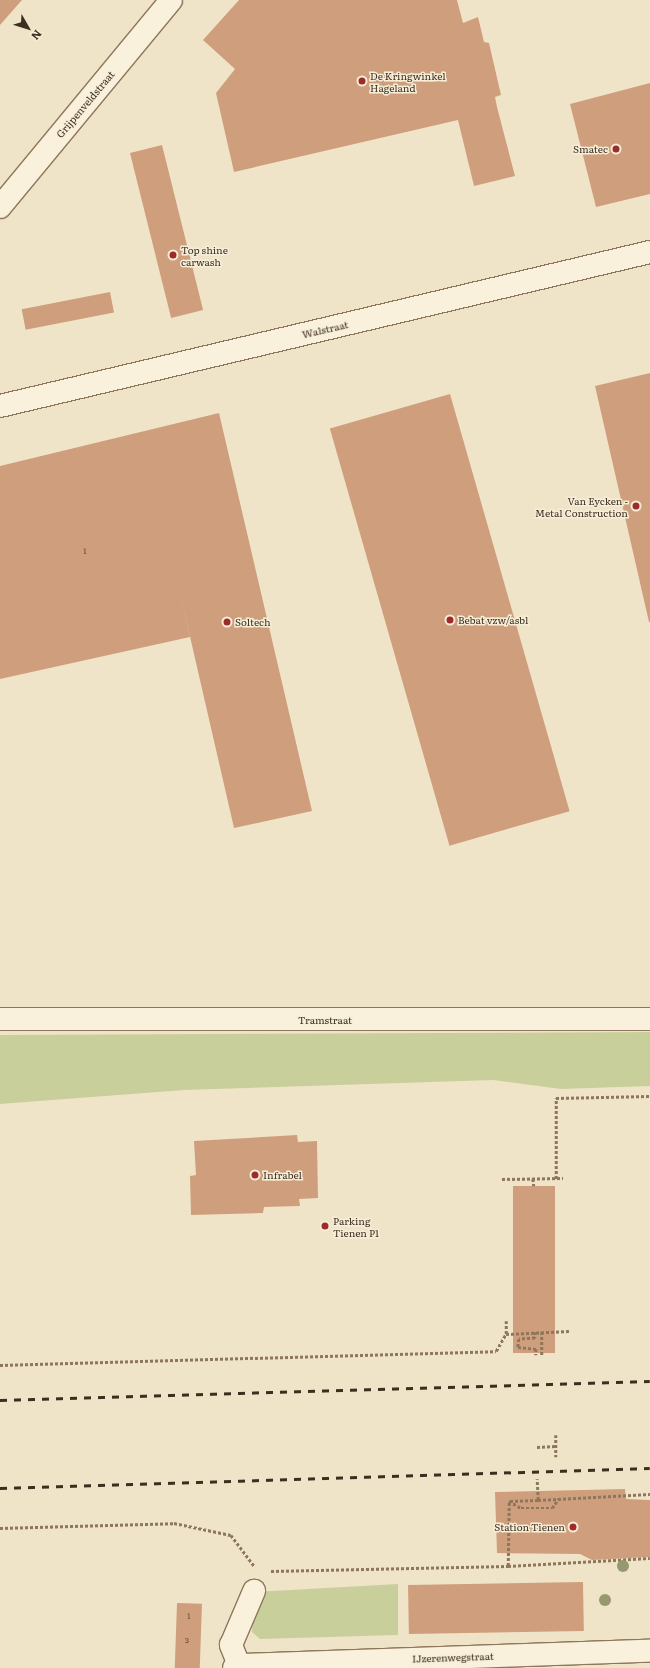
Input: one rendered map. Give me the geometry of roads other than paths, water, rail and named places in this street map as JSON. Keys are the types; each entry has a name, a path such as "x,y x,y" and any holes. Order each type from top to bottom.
{"street":[{"name":"Grijpenveldstraat","path":"0,207 171,0"},
{"name":"Walstraat","path":"0,406 650,252"},
{"name":"Tramstraat","path":"0,1019 650,1019"},
{"path":"236,1666 231,1645 254,1591"},
{"name":"IJzerenwegstraat","path":"236,1666 650,1651"}],"railway":[{"path":"0,1400 650,1381"},
{"path":"0,1488 650,1468"}],"place":[{"name":"De Kringwinkel Hageland","path":"362,81"},
{"name":"Smatec","path":"616,149"},
{"name":"Top shine carwash","path":"173,255"},
{"name":"Van Eycken - Metal Construction","path":"636,506"},
{"name":"Bebat vzw/asbl","path":"450,620"},
{"name":"Soltech","path":"227,622"},
{"name":"Infrabel","path":"255,1175"},
{"name":"Parking Tienen P1","path":"325,1226"},
{"name":"Station Tienen","path":"573,1527"}]}
